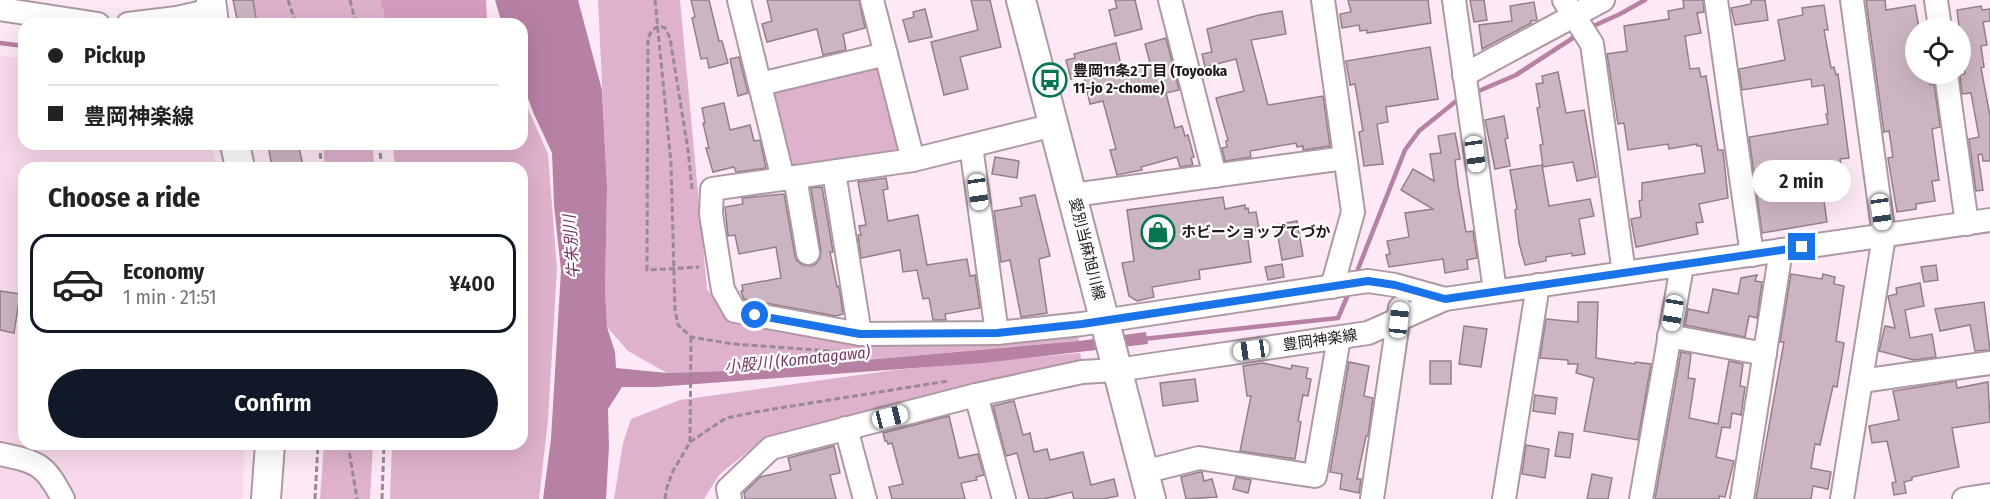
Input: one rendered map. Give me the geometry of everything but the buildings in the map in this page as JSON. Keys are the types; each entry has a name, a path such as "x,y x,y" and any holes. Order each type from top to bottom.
{"main road":[{"name":"愛別当麻旭川線","path":"1021,0 1151,499"},
{"path":"266,499 270,450"}],"street":[{"path":"739,0 808,254"},
{"path":"872,0 913,160"},
{"path":"1170,0 1215,176"},
{"path":"1323,0 1353,212 1339,286"},
{"path":"1454,0 1495,291"},
{"path":"1466,90 1572,12 1603,0"},
{"path":"1716,0 1752,255"},
{"path":"1842,499 1884,236 1852,0"},
{"path":"1936,0 1939,18"},
{"path":"0,9 54,18"},
{"path":"177,18 212,11"},
{"path":"1572,12 1592,44 1624,273"},
{"path":"760,84 886,54"},
{"path":"1947,84 1967,224"},
{"path":"709,266 712,189 913,160 1054,125"},
{"path":"971,146 997,333"},
{"path":"1073,195 1345,158"},
{"path":"834,172 860,334"},
{"name":"豊岡神楽線","path":"730,499 728,489 771,448 976,395 1115,364 1339,338 1368,333 1445,299 1990,220"},
{"path":"1742,499 1781,250"},
{"name":"豊岡神楽線","path":"709,266 735,311 860,334 997,333 1082,324 1106,325 1368,281 1395,285 1445,299"},
{"path":"1641,499 1682,266"},
{"path":"1372,499 1399,320 1400,304 1395,285"},
{"path":"1504,499 1538,285"},
{"path":"1670,336 1765,354"},
{"path":"1144,472 1199,458 1315,476 1339,338"},
{"path":"1861,381 1990,363"},
{"path":"976,395 1004,499"},
{"path":"846,428 865,499"},
{"path":"0,454 28,460 50,474 63,499"},
{"path":"1967,499 1990,495"}],"path":[{"path":"288,0 294,18"},
{"path":"350,0 354,18"},
{"path":"655,0 670,163 675,318 678,325 692,337 734,344 834,353 846,352"},
{"path":"692,196 688,150 670,38 665,28 659,26 652,30 648,38 647,270 709,266"},
{"path":"690,442 692,337"},
{"path":"665,499 673,471 690,442 726,418 945,382"},
{"path":"315,499 318,450"},
{"path":"349,450 357,499"},
{"path":"382,499 384,450"}],"shaded area":[{"path":"240,0 380,0 385,18 245,18"},
{"path":"380,0 486,0 487,18 385,18"},
{"path":"598,0 680,0 707,289 733,324 831,339 1078,335 1079,341 753,370 667,373 628,351 607,327 605,291 607,187"},
{"path":"0,55 18,58 18,150 213,150 215,162 18,162 18,450 244,450 243,499 0,499"},
{"path":"877,63 902,152 791,168 770,88"},
{"path":"528,109 548,154 557,269 548,420 539,499 390,499 392,450 528,450 528,162 394,162 394,150 528,150"},
{"path":"324,150 373,150 374,162 324,162"},
{"path":"1080,353 1082,362 786,433 756,445 719,475 704,499 614,499 623,443 631,419 680,400 895,370"},
{"path":"324,450 373,450 370,499 320,499"}],"water":[{"name":"牛朱別川","path":"495,0 578,0 602,90 607,187 605,291 607,327 615,352 616,368 667,373 753,370 1079,341 1146,332 1148,344 983,363 656,387 622,387 608,409 609,447 606,499 543,499 551,439 561,270 554,205 552,153 528,98 528,18 500,18"}],"waterway":[{"name":"小股川 (Komatagawa)","path":"1589,28 1645,0"},
{"name":"小股川 (Komatagawa)","path":"1474,93 1516,75 1579,34"},
{"path":"0,43 18,45"},
{"name":"小股川 (Komatagawa)","path":"1356,274 1405,150 1419,131 1461,99"},
{"name":"小股川 (Komatagawa)","path":"1143,339 1338,318 1350,290"}],"place":[{"name":"豊岡11条2丁目 (Toyooka 11-jo 2-chome)","path":"1050,80"},
{"name":"ホビーショップてづか","path":"1158,232"}],"route":[{"path":"755,315 860,334 997,333 1082,324 1368,281 1395,285 1445,299 1802,247"}]}
